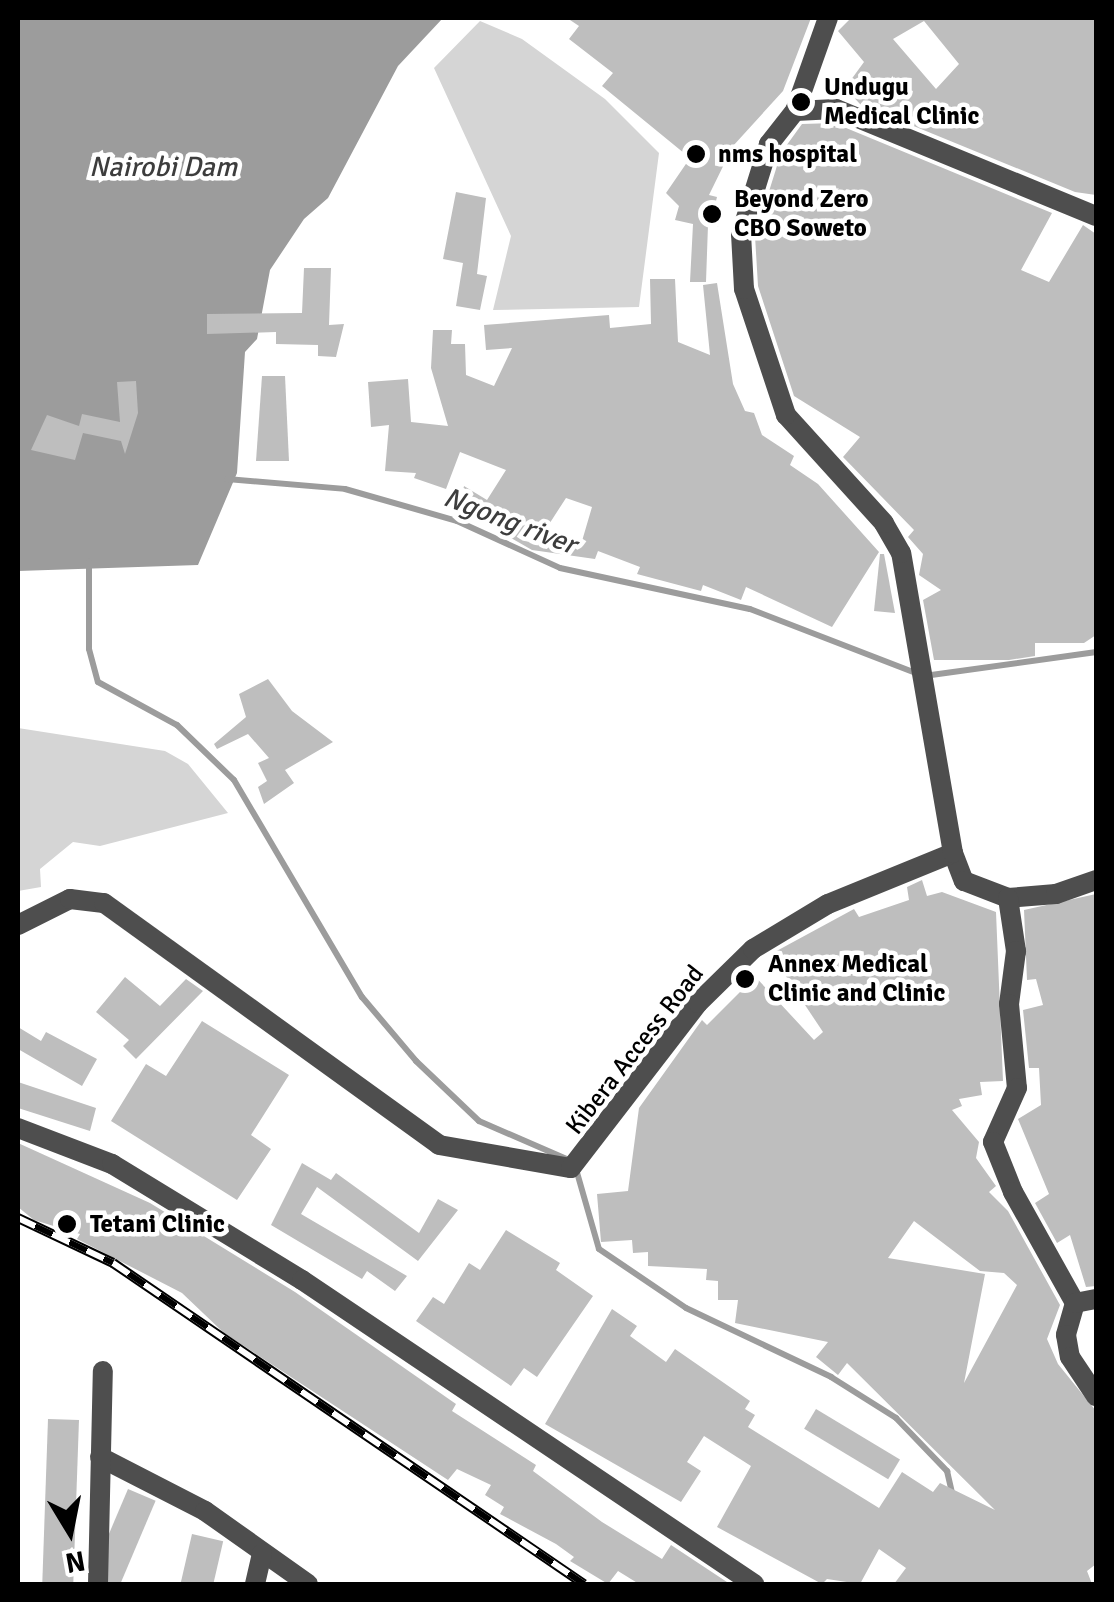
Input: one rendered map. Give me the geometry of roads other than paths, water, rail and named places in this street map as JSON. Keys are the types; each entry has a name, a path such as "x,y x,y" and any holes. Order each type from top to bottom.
{"street":[{"path":"828,18 794,111 768,144 751,187 740,234 744,289 786,415 884,523 901,553 953,853 964,881 1008,898 1056,894 1096,880"},
{"path":"794,111 822,107 850,114 1068,209 1096,216"},
{"name":"Kibera Access Road","path":"18,925 62,902 104,903 439,1144 575,1164 698,1003 753,949 828,904 953,853"},
{"path":"1008,898 1016,950 1010,1004 1016,1088 994,1142 1013,1192 1075,1303 1066,1335 1070,1356 1096,1396"},
{"path":"18,1128 112,1164 302,1280 754,1584"},
{"path":"1075,1303 1096,1298"},
{"path":"98,1584 103,1370"},
{"path":"100,1457 205,1511 308,1584"},
{"path":"255,1584 262,1554"}],"water":[{"name":"Nairobi Dam","path":"18,18 443,18 398,66 328,198 304,219 270,270 257,339 245,352 237,473 198,565 18,571"}],"waterway":[{"name":"Ngong river","path":"227,479 345,489 457,521 560,568 750,609 924,676 1096,652"},
{"path":"89,561 89,649 98,682 177,725 234,780 362,997 416,1061 479,1121 569,1160"},
{"path":"576,1169 599,1249 686,1308 831,1377 896,1418 947,1471 952,1492"}],"railway":[{"path":"18,1218 113,1263 584,1584"}],"place":[{"name":"Undugu Medical Clinic","path":"801,102"},
{"name":"nms hospital","path":"696,154"},
{"name":"Beyond Zero CBO Soweto","path":"712,214"},
{"name":"Annex Medical Clinic and Clinic","path":"745,979"},
{"name":"Tetani Clinic","path":"67,1224"}]}
